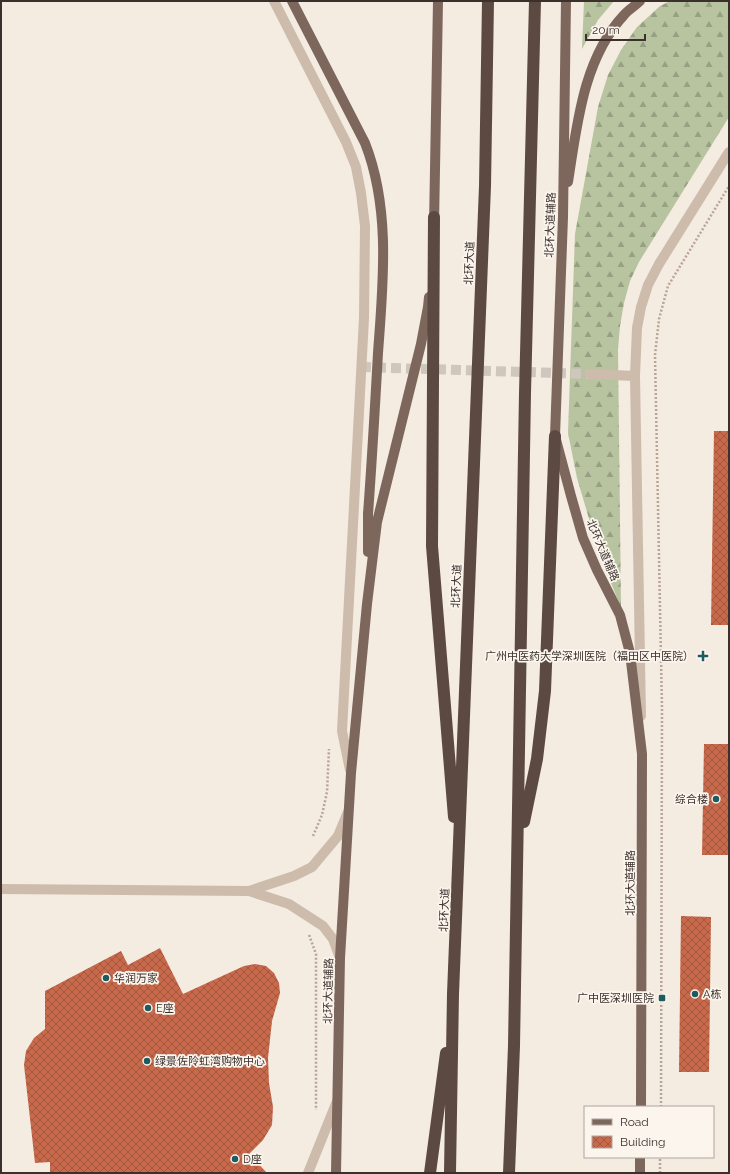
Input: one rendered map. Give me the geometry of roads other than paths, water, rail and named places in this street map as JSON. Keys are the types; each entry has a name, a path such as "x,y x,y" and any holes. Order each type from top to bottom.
{"highway":[{"name":"北环大道","path":"450,1173 453,994 485,186 488,1"},
{"path":"508,1173 514,1046 525,393 535,1"},
{"path":"434,217 432,546 458,872"},
{"path":"518,850 537,759 545,692 555,436"},
{"path":"430,1173 453,994"}],"main road":[{"path":"292,1 365,143 372,162 382,220 381,304 368,514 367,604"},
{"name":"北环大道辅路","path":"336,1173 340,1033 340,958 351,773 367,604 377,522 428,308 434,217 438,1"},
{"name":"北环大道辅路","path":"566,1 563,217 555,436 570,496 583,538 597,570 620,615 630,653 642,754 641,1106"},
{"path":"563,217 581,103 592,69 610,34 624,15 640,1"},
{"path":"640,1158 640,1173"}],"street":[{"path":"274,1 346,142 356,167 365,226 364,318 342,731 351,773"},
{"path":"642,754 635,376 637,328 641,307 648,285 659,264 729,152"},
{"path":"588,374 635,376"},
{"path":"1,889 249,890 294,876 312,867 338,836 350,808"},
{"path":"249,890 289,904 323,926 333,939 340,958"},
{"path":"308,1173 337,1101"}],"tunnel":[{"path":"361,367 589,374"}],"place":[{"name":"广州中医药大学深圳医院（福田区中医院）","path":"703,656"},
{"name":"综合楼","path":"716,799"},
{"name":"华润万家","path":"106,978"},
{"name":"A栋","path":"695,994"},
{"name":"广中医深圳医院","path":"662,998"},
{"name":"E座","path":"148,1008"},
{"name":"绿景佐阾虹湾购物中心","path":"147,1061"},
{"name":"D座","path":"235,1159"}]}
